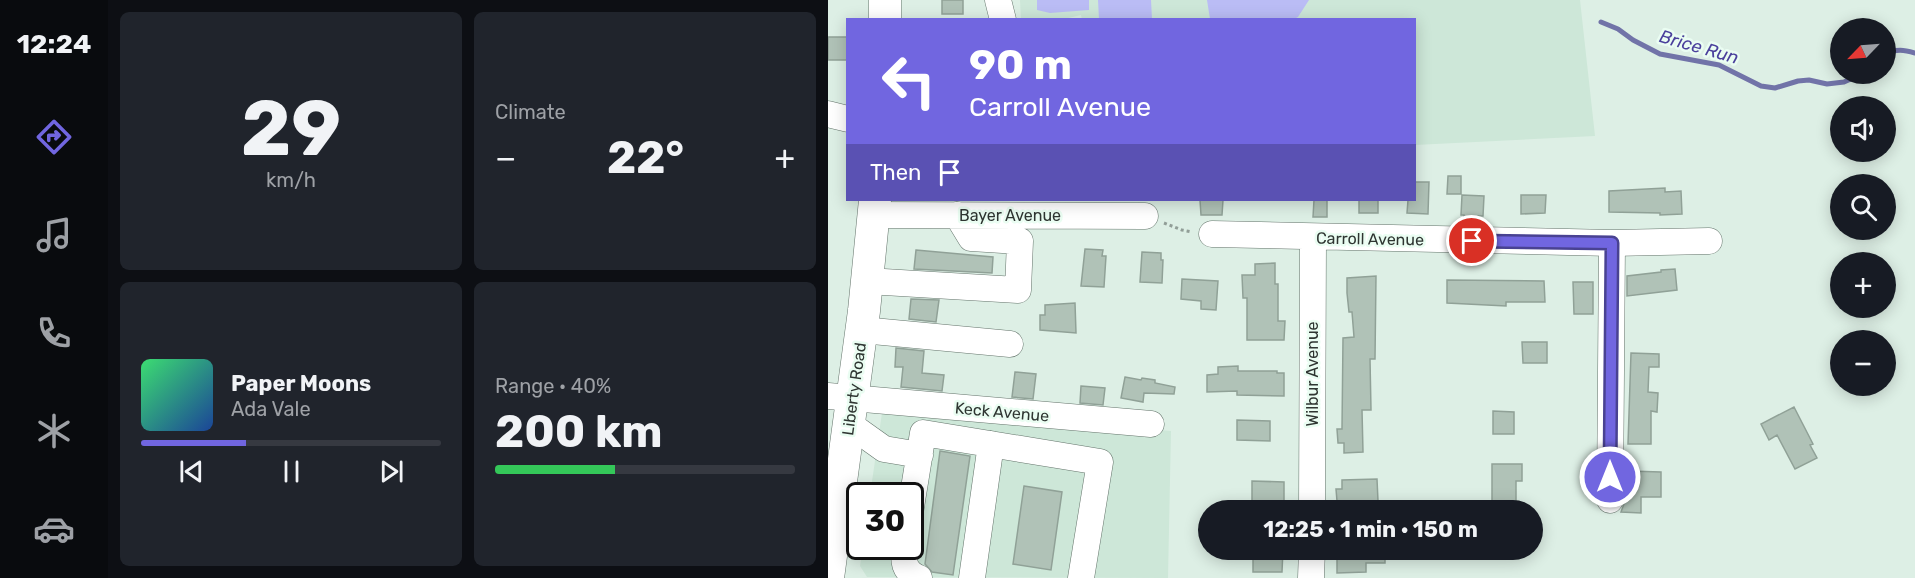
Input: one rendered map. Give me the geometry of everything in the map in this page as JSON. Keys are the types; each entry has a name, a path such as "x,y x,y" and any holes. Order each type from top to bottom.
{"main road":[{"path":"885,0 885,18"},
{"name":"Liberty Road","path":"828,578 832,528 844,463 843,406 862,330 874,207"}],"street":[{"path":"998,0 1002,18"},
{"path":"828,114 846,118"},
{"name":"Bayer Avenue","path":"874,207 957,215 1083,208 1134,210"},
{"path":"867,281 1018,290 1020,241 971,238 957,215"},
{"name":"Carroll Avenue","path":"1212,234 1612,243 1709,241"},
{"name":"Wilbur Avenue","path":"1312,500 1313,238"},
{"path":"1610,500 1612,243"},
{"path":"862,330 1010,344"},
{"path":"843,406 884,449"},
{"name":"Keck Avenue","path":"843,406 1151,424"},
{"path":"915,482 923,434 1100,462 1081,578"},
{"path":"972,578 991,444"},
{"path":"844,463 884,449 920,455"},
{"path":"903,560 908,571 919,578"},
{"path":"1311,578 1312,560"}],"path":[{"path":"1134,210 1182,231 1212,234"}],"shaded area":[{"path":"1020,0 1580,0 1595,136 1416,145 1416,18 1082,18 1081,15 1068,18 1021,18"},
{"path":"1037,0 1089,0 1089,10 1050,13 1037,10"},
{"path":"1098,0 1151,0 1152,18 1099,18"},
{"path":"1207,0 1309,0 1296,18 1210,18"},
{"path":"883,406 1171,431 1168,578 867,577 860,566 861,560 924,560 924,482 872,482"}],"building":[{"path":"942,0 963,0 963,14 942,14"},
{"path":"828,37 846,37 846,60 828,60"},
{"path":"1448,176 1461,176 1461,194 1447,194"},
{"path":"1416,182 1429,182 1428,214 1407,213 1408,201 1416,201"},
{"path":"1665,188 1665,192 1681,191 1682,214 1609,212 1609,191"},
{"path":"1462,195 1484,196 1483,216 1478,216 1478,220 1464,219 1464,215 1461,215"},
{"path":"1521,195 1546,195 1545,213 1521,214"},
{"path":"1200,201 1223,201 1222,215 1201,215"},
{"path":"1314,201 1327,201 1327,217 1313,217"},
{"path":"1359,201 1378,201 1378,213 1359,213"},
{"path":"1085,249 1103,250 1102,256 1106,256 1104,287 1081,286"},
{"path":"916,250 993,257 992,273 914,269"},
{"path":"1142,252 1161,253 1162,283 1140,282"},
{"path":"1275,263 1275,284 1278,284 1278,321 1285,321 1284,340 1247,340 1247,298 1243,298 1242,275 1255,275 1255,264"},
{"path":"1675,269 1677,290 1627,296 1627,276"},
{"path":"1376,276 1375,359 1370,359 1371,410 1362,410 1363,452 1344,453 1344,443 1338,443 1337,429 1342,429 1343,338 1354,337 1352,312 1349,312 1347,278"},
{"path":"1182,279 1218,281 1216,310 1201,309 1201,301 1181,299"},
{"path":"1447,280 1544,281 1545,302 1506,302 1506,306 1447,303"},
{"path":"1573,282 1593,282 1593,314 1574,314"},
{"path":"911,299 939,300 936,322 909,319"},
{"path":"1075,303 1076,333 1040,330 1040,315 1045,315 1045,305"},
{"path":"1522,342 1547,342 1547,363 1523,363"},
{"path":"896,348 924,351 922,373 944,375 942,391 901,387 903,367 895,367"},
{"path":"1631,353 1659,354 1659,367 1649,367 1648,392 1658,393 1657,412 1651,411 1651,444 1628,444"},
{"path":"1238,366 1238,371 1284,373 1284,396 1237,395 1237,391 1207,392 1207,375 1218,374 1218,367"},
{"path":"1015,372 1036,374 1033,399 1012,397"},
{"path":"1125,377 1155,380 1155,383 1175,387 1174,394 1144,393 1143,402 1121,398"},
{"path":"1081,386 1105,388 1103,405 1080,403"},
{"path":"1794,407 1813,444 1810,445 1817,458 1795,469 1777,435 1769,440 1761,424"},
{"path":"1493,411 1514,412 1514,434 1493,434"},
{"path":"1237,420 1270,421 1270,441 1237,440"},
{"path":"940,451 970,456 953,575 932,572 925,564"},
{"path":"1492,464 1522,464 1522,481 1516,481 1516,500 1492,500"},
{"path":"1628,471 1661,472 1661,497 1641,497 1641,513 1621,512 1625,501 1625,477 1628,477"},
{"path":"1377,479 1378,500 1337,500 1336,489 1342,489 1342,480"},
{"path":"1252,481 1284,482 1284,500 1252,500"},
{"path":"1024,486 1062,492 1051,570 1013,564"},
{"path":"1253,560 1283,560 1282,572 1253,572"},
{"path":"1337,560 1385,560 1385,563 1366,563 1366,572 1337,573"}],"waterway":[{"name":"Brice Run","path":"1601,22 1618,29 1660,54 1719,65 1761,86 1775,88 1809,80 1830,84"},
{"name":"Brice Run","path":"1896,50 1915,53"}],"route":[{"path":"1472,241 1612,243 1610,477"}]}
